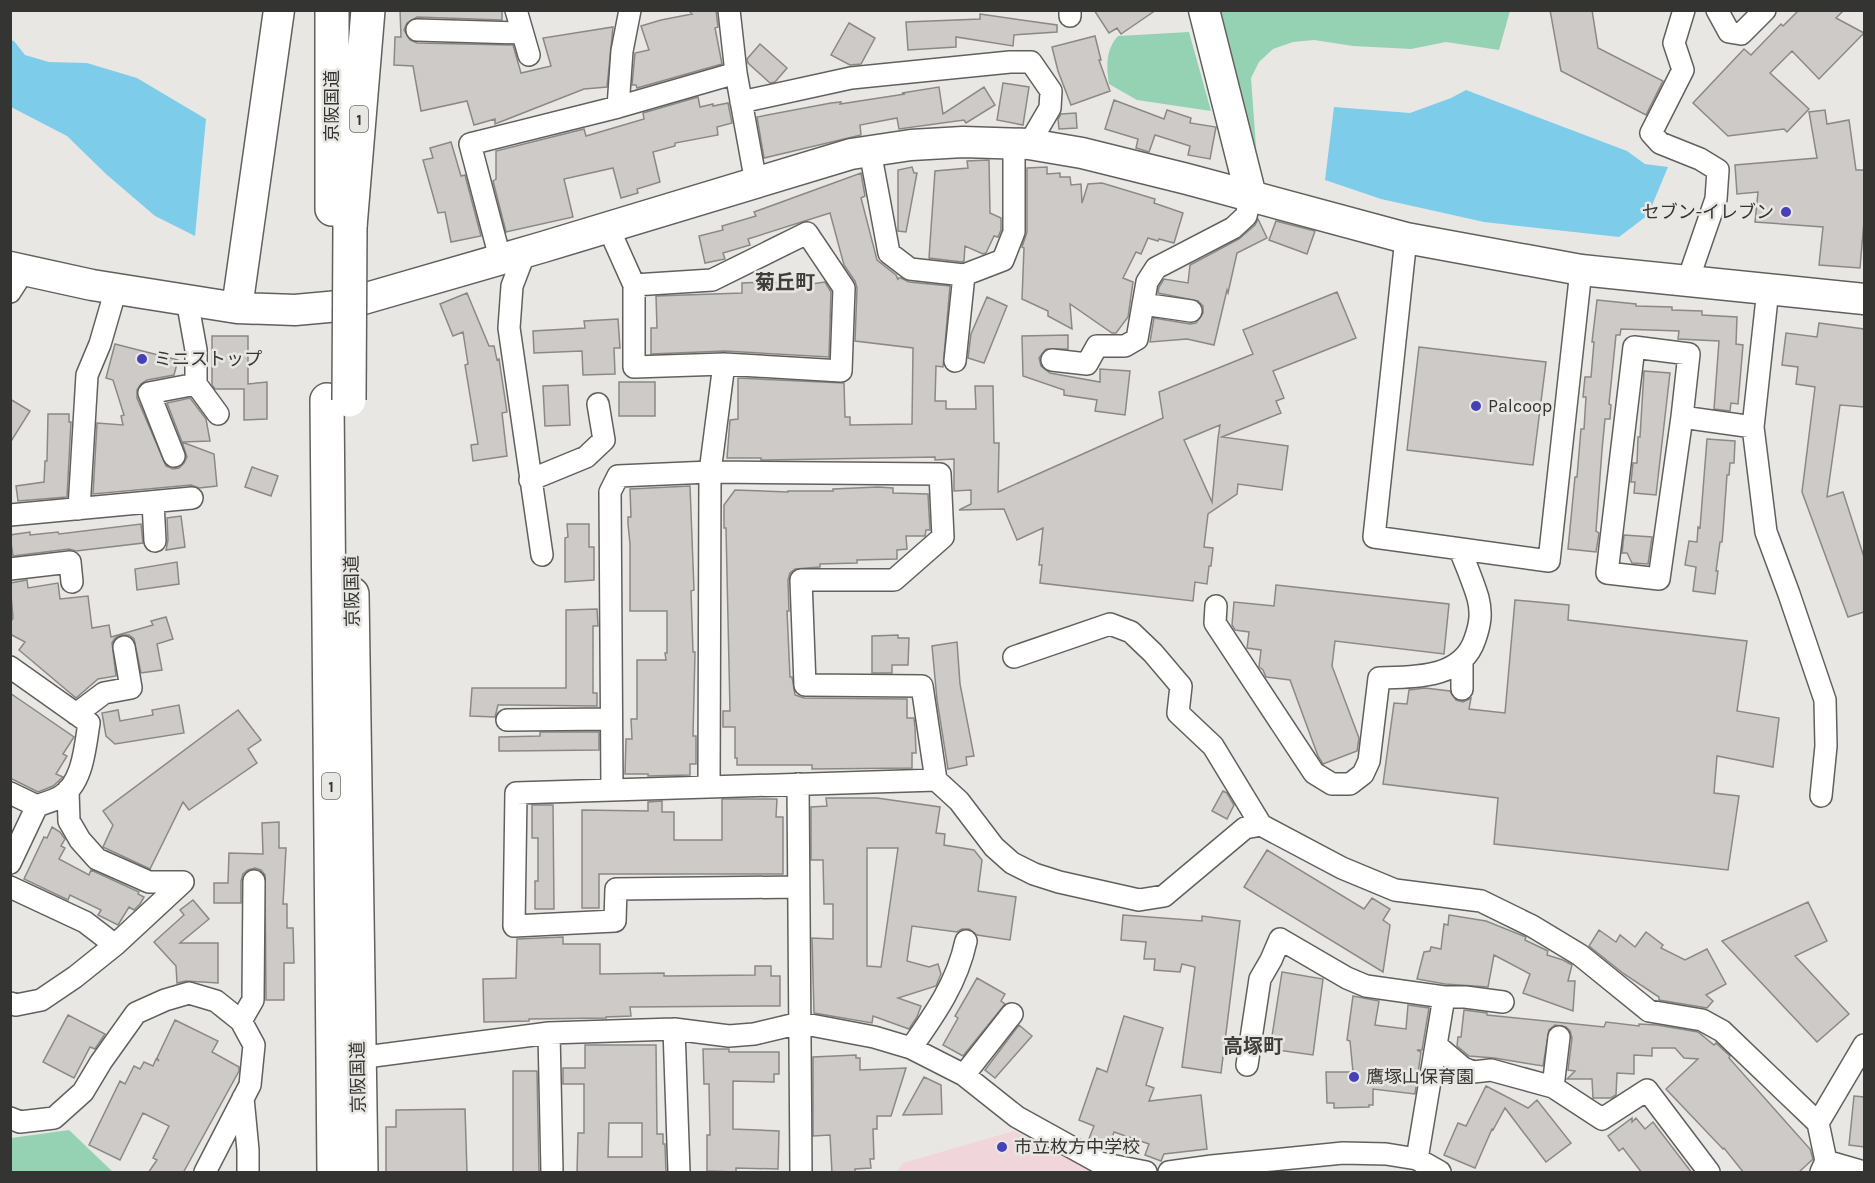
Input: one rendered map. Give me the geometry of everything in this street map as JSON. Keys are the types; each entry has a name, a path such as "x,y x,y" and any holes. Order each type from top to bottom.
{"highway":[{"name":"京阪国道","path":"332,10 341,226 334,1173"},
{"name":"京阪国道","path":"341,226 368,10"},
{"name":"京阪国道","path":"338,400 361,1173"}],"street":[{"path":"237,308 279,10"},
{"path":"516,10 529,55"},
{"path":"618,107 622,51 630,10"},
{"path":"729,10 736,73 756,183"},
{"path":"1052,360 1087,364 1097,346 1125,346 1137,339 1147,282 1156,268 1233,228 1246,216 1251,196 1204,10"},
{"path":"1684,10 1674,43 1683,70 1651,133 1660,143 1700,159 1718,170 1716,199 1688,280"},
{"path":"1717,10 1729,32 1741,34 1766,10"},
{"path":"417,30 522,33"},
{"path":"741,102 850,78 1010,62 1031,62 1051,91 1050,108 1022,144 1014,232 1003,260 964,275 910,269 889,253 870,151"},
{"path":"542,555 509,328 513,255 470,144 618,107 736,73"},
{"path":"15,277 116,289 237,308 295,310 339,306 851,154 911,145 963,142 1022,144 1082,153 1406,238 1581,270 1864,299"},
{"path":"608,227 634,285 634,367 724,364 842,371 844,288 807,233 712,280 634,285"},
{"path":"1406,238 1374,537 1549,561 1581,270"},
{"path":"955,361 964,275"},
{"path":"79,509 87,375 100,344 116,289"},
{"path":"1768,289 1753,427 1766,532 1825,700 1826,746 1821,796"},
{"path":"187,300 196,350 196,384 218,414"},
{"path":"1143,304 1191,310"},
{"path":"1634,347 1689,354 1682,417 1659,579 1607,573 1634,347"},
{"path":"709,787 710,472 724,364"},
{"path":"174,456 149,393 196,384"},
{"path":"530,480 586,457 604,440 598,404"},
{"path":"1682,417 1753,427"},
{"path":"612,790 610,492 618,477 710,472 940,474 943,537 894,580 801,580 805,685 922,686 936,780 959,801 994,847 1012,863 1034,874 1059,882 1139,900 1164,896 1245,828 1261,825"},
{"path":"10,515 192,498"},
{"path":"153,502 155,541"},
{"path":"1216,606 1215,623 1314,773 1332,784 1350,784 1363,774 1369,761 1379,678 1421,676 1455,667 1472,648 1481,621 1478,599 1460,550"},
{"path":"10,569 70,562 72,582"},
{"path":"1014,657 1110,624 1131,633 1154,653 1181,686 1178,713 1213,746 1261,825 1342,868 1395,890 1481,901 1532,926 1580,955 1649,1011 1702,1020 1722,1031 1818,1124"},
{"path":"76,714 104,693 131,688 124,647"},
{"path":"1462,661 1462,690"},
{"path":"10,667 89,723 82,761 75,781 61,797 37,806 10,863"},
{"path":"507,720 611,719"},
{"path":"798,887 616,889 615,921 514,926 516,793 936,780"},
{"path":"798,784 801,1173"},
{"path":"10,1003 16,1005 40,1000 75,977 115,945 183,882 149,882 97,860 80,840 69,821 68,790"},
{"path":"10,793 37,806"},
{"path":"241,1021 253,1000 244,909 254,881"},
{"path":"10,887 84,922 115,945"},
{"path":"1247,1065 1260,979 1280,939 1347,978 1366,986 1444,997 1503,1002"},
{"path":"911,1048 941,1005 962,961 966,941"},
{"path":"10,1118 20,1122 54,1118 83,1092 136,1013 165,1000 189,993 216,1001 241,1021 254,1045 250,1085 205,1173"},
{"path":"1418,1159 1444,997"},
{"path":"964,1075 1011,1014"},
{"path":"358,1059 549,1033 674,1029 729,1036 754,1034 800,1023 874,1037 911,1048 964,1075 1017,1117 1100,1163 1146,1173"},
{"path":"674,1029 679,1173"},
{"path":"549,1033 552,1173"},
{"path":"1554,1088 1559,1037"},
{"path":"1436,1045 1462,1068 1473,1072 1491,1070 1554,1088 1602,1119 1647,1090 1709,1173"},
{"path":"1864,1045 1818,1124 1823,1167 1864,1172"},
{"path":"243,1098 248,1173"},
{"path":"1169,1173 1212,1166 1343,1153 1386,1154 1418,1159 1440,1173"}],"shaded area":[{"name":"市立枚方中学校","path":"1014,1131 1094,1172 896,1172 903,1163"}],"green space":[{"path":"1213,11 1510,11 1499,50 1446,42 1411,49 1353,46 1314,40 1293,42 1273,49 1259,62 1251,78 1258,174"},
{"path":"1189,32 1211,111 1137,100 1109,84 1108,58 1111,46 1118,36"},
{"path":"69,1130 113,1172 11,1172 11,1138"}],"water":[{"path":"10,40 14,41 25,55 49,62 87,63 137,78 206,119 195,236 155,216 106,174 67,136 11,107"},
{"path":"1466,90 1627,151 1645,164 1668,167 1648,215 1619,237 1484,222 1381,199 1325,180 1334,107 1410,113"}],"building":[{"path":"400,10 502,10 502,20 417,17 407,23 404,30 410,40 417,43 513,45 521,73 551,66 543,38 613,27 607,87 584,89 495,124 495,119 474,125 467,101 421,111 413,66 394,65 395,37 401,37"},
{"path":"688,10 716,10 718,27 715,28 722,64 637,88 636,85 632,85 635,53 649,50 641,26 692,14"},
{"path":"1094,10 1156,10 1121,34 1117,28 1109,33"},
{"path":"1550,10 1592,10 1598,48 1663,81 1646,115 1561,71"},
{"path":"1799,10 1844,10 1836,18 1864,33 1819,79 1792,51 1770,73 1809,109 1787,132 1784,129 1728,136 1693,103 1744,49 1751,55 1781,24 1783,26"},
{"path":"980,14 1057,25 1057,32 1014,35 1013,46 956,37 956,47 908,50 906,22 980,19"},
{"path":"849,23 875,38 861,64 850,65 831,55"},
{"path":"1095,36 1101,60 1099,60 1110,91 1071,105 1052,47"},
{"path":"760,44 787,68 775,82 770,83 748,63 747,59"},
{"path":"1003,83 1029,87 1023,125 997,120"},
{"path":"939,87 943,114 984,87 995,105 966,123 964,120 899,129 897,118 860,125 861,135 764,158 757,117"},
{"path":"698,97 700,107 728,103 732,123 717,127 718,135 675,143 675,146 653,152 660,182 637,189 638,193 621,198 613,168 564,179 573,217 506,232 493,181 496,179 496,151 584,129 586,136 644,119 643,113"},
{"path":"1114,100 1164,119 1167,110 1191,118 1190,123 1216,127 1210,159 1188,155 1190,146 1155,135 1149,152 1136,148 1138,139 1105,129"},
{"path":"1825,110 1827,124 1849,120 1856,170 1864,170 1864,221 1860,268 1819,265 1823,227 1755,222 1758,192 1737,194 1735,165 1817,158 1809,112"},
{"path":"1076,113 1077,128 1059,129 1058,119 1061,114"},
{"path":"451,142 461,176 465,175 481,236 451,242 445,212 438,213 423,160 433,158 430,148"},
{"path":"989,160 990,213 1001,218 1001,230 998,237 994,236 986,253 983,254 965,246 962,262 929,258 935,171 968,168 967,161"},
{"path":"912,167 914,173 917,173 906,232 898,231 898,170"},
{"path":"1047,167 1047,174 1060,173 1060,177 1070,177 1071,185 1081,184 1082,203 1088,184 1102,183 1155,199 1154,203 1183,213 1174,243 1148,238 1141,254 1136,252 1123,278 1133,282 1128,317 1116,333 1112,333 1070,304 1072,329 1048,316 1048,311 1022,299 1024,248 1022,247 1027,232 1027,168"},
{"path":"861,173 865,196 861,198 877,260 896,275 898,280 901,278 909,282 950,286 943,367 936,366 935,401 946,401 946,409 976,409 975,386 993,386 994,443 999,443 998,492 1163,418 1159,392 1253,354 1243,330 1337,292 1356,338 1273,371 1284,398 1276,401 1281,413 1222,437 1288,446 1282,490 1238,484 1237,494 1208,514 1204,547 1213,548 1211,566 1209,566 1207,584 1195,582 1193,601 1040,583 1042,565 1039,565 1043,528 1017,540 1004,509 959,510 971,504 971,490 954,491 954,459 935,460 935,457 767,460 727,458 730,420 738,419 738,378 844,383 845,417 850,417 850,425 912,424 913,348 855,341 857,288 844,265 830,213 748,239 750,245 723,253 725,259 705,263 699,236 723,230 722,226 756,216 754,212","holes":["1220,425 1212,502 1184,440"]},
{"path":"1258,219 1267,238 1237,253 1214,345 1187,339 1150,342 1154,318 1190,324 1196,323 1203,313 1203,306 1198,301 1158,293 1164,279 1188,283 1190,265 1239,239 1255,225"},
{"path":"1276,221 1315,231 1307,254 1269,240"},
{"path":"825,282 831,292 829,357 725,351 651,354 651,328 657,328 656,296 742,293 742,283 811,284"},
{"path":"467,293 489,346 494,346 497,360 499,359 507,412 502,413 507,456 473,461 471,445 478,444 465,365 468,364 463,332 453,336 440,304"},
{"path":"987,297 1007,306 984,363 968,358 971,334"},
{"path":"1597,300 1636,304 1636,306 1672,307 1672,310 1702,311 1702,315 1737,317 1736,344 1743,345 1738,404 1731,403 1730,411 1714,409 1719,341 1678,339 1679,331 1621,329 1620,335 1616,335 1609,404 1611,405 1610,419 1605,419 1602,450 1596,531 1599,533 1596,552 1568,549 1581,429 1584,429 1585,377 1591,377"},
{"path":"618,319 620,348 614,348 615,374 583,375 582,351 534,353 533,331 585,328 584,321"},
{"path":"1819,323 1864,329 1864,407 1840,405 1827,497 1843,492 1864,557 1864,612 1848,617 1802,492 1815,387 1796,384 1798,367 1782,365 1786,333 1817,337"},
{"path":"1068,335 1068,349 1046,349 1039,358 1041,366 1050,373 1100,382 1100,369 1130,371 1125,415 1095,411 1097,400 1064,395 1064,390 1023,376 1022,336"},
{"path":"212,336 248,336 248,384 267,382 267,419 244,420 244,389 215,389 212,385"},
{"path":"115,344 178,360 174,375 147,380 137,390 137,398 166,466 173,469 179,468 184,463 187,457 182,442 214,454 217,486 199,488 191,485 93,494 97,423 123,425 121,416 124,415 113,380 106,378"},
{"name":"Palcoop","path":"1419,347 1546,362 1533,465 1407,450"},
{"path":"1644,371 1670,373 1656,495 1634,493 1635,482 1631,482 1633,463 1637,463"},
{"path":"619,382 655,382 655,416 619,416"},
{"path":"568,385 570,425 545,426 543,386"},
{"path":"190,398 206,419 210,441 182,442 167,403"},
{"path":"10,399 30,411 10,443"},
{"path":"48,414 69,414 69,422 71,422 67,497 18,501 16,486 44,482"},
{"path":"1707,439 1735,441 1734,463 1730,463 1729,475 1727,475 1715,594 1693,591 1696,567 1685,565 1689,541 1697,542 1698,527 1700,528"},
{"path":"252,467 278,476 271,496 245,487"},
{"path":"690,486 694,590 691,591 693,652 695,652 693,736 696,736 696,764 690,764 690,775 625,774 626,739 632,739 631,719 637,719 637,660 666,660 665,653 667,653 667,611 630,611 628,517 631,517 630,489"},
{"path":"893,488 893,493 928,494 930,530 926,530 925,536 906,536 907,549 897,550 897,559 820,564 820,567 795,569 790,573 788,580 789,611 787,611 790,677 792,677 795,695 804,698 907,699 907,718 914,718 915,728 916,753 912,753 912,768 812,769 812,765 737,765 735,727 723,727 723,711 730,711 724,505 735,490 788,492"},
{"path":"181,516 185,547 166,550 167,518"},
{"path":"141,524 143,543 13,556 10,535 30,532 30,535 58,532 59,534"},
{"path":"567,524 589,524 589,547 594,547 594,580 565,582"},
{"path":"1624,535 1652,537 1648,564 1632,563 1627,553 1622,553"},
{"path":"177,562 179,584 137,590 135,569"},
{"path":"27,580 28,588 58,583 60,599 88,596 92,628 109,625 111,637 153,625 151,621 166,617 173,639 157,644 162,670 141,673 134,639 129,635 121,635 112,643 116,676 98,679 76,698 19,650 25,642 10,634 10,623 13,618 10,583"},
{"path":"1276,585 1449,604 1444,654 1335,641 1332,666 1359,738 1357,751 1323,764 1290,680 1266,677 1259,667 1261,650 1247,648 1249,632 1235,630 1232,625 1234,602 1274,606"},
{"path":"1515,600 1569,605 1568,620 1747,641 1737,711 1779,718 1773,767 1717,756 1714,793 1739,796 1728,870 1494,844 1498,798 1383,784 1394,703 1407,704 1409,690 1425,688 1450,691 1456,700 1463,702 1471,698 1469,709 1505,713"},
{"path":"597,609 598,626 593,626 593,693 597,693 597,706 498,705 495,717 470,716 472,688 566,688 566,610"},
{"path":"898,635 898,638 909,638 908,665 892,665 892,673 872,673 872,636"},
{"path":"957,642 960,684 974,756 966,757 967,765 948,769 937,700 932,646"},
{"path":"10,693 74,737 63,754 67,756 56,774 63,777 53,786 38,792 10,778"},
{"path":"179,705 184,733 115,744 106,736 102,713 118,710 120,721 153,715 152,710"},
{"path":"238,710 261,740 248,749 257,763 189,810 183,802 150,869 103,847 113,825 103,811"},
{"path":"540,732 599,732 599,750 499,751 499,737 540,736"},
{"path":"1223,791 1227,793 1234,805 1227,819 1212,811"},
{"path":"826,798 877,798 940,807 936,833 945,834 944,845 974,850 982,860 978,891 1016,897 1010,940 977,935 969,929 957,932 912,926 907,961 929,967 938,964 941,974 936,986 898,998 921,1006 909,1029 873,1016 872,1023 814,1013 812,938 833,939 833,904 824,904 823,860 811,860 811,807 827,806","holes":["867,848 898,848 881,967 867,966"]},
{"path":"722,799 777,799 776,817 783,817 783,874 599,874 599,908 582,908 582,810 648,811 648,802 662,801 662,812 674,812 674,840 722,840"},
{"path":"532,805 553,805 554,909 535,909 535,881 538,881 538,838 532,838"},
{"path":"279,822 279,848 286,848 283,904 287,904 287,928 293,928 294,963 284,963 284,1000 266,1000 265,875 261,870 255,868 243,874 241,903 214,903 214,883 228,883 229,853 263,854 262,823"},
{"path":"52,827 65,839 61,846 65,848 59,859 89,875 91,870 139,892 138,894 144,897 134,910 129,907 118,925 98,915 101,910 70,895 68,900 24,879 44,837 47,838"},
{"path":"1267,850 1364,909 1372,898 1390,909 1383,920 1390,925 1383,972 1244,887"},
{"path":"193,900 209,919 180,943 218,943 218,983 186,981 177,983 176,966 154,942 184,915 180,910"},
{"path":"1808,902 1827,941 1795,956 1849,1014 1817,1042 1722,941"},
{"path":"1123,915 1202,921 1202,916 1240,921 1221,1073 1182,1067 1195,967 1182,964 1180,972 1154,970 1155,959 1144,959 1146,942 1121,940"},
{"path":"1449,915 1486,921 1526,937 1525,940 1548,951 1547,955 1572,965 1568,981 1575,981 1573,1011 1523,993 1530,974 1494,955 1488,987 1445,984 1417,979 1424,952 1430,951 1431,947 1441,949 1444,924 1448,925"},
{"path":"1599,930 1616,942 1620,935 1635,947 1646,932 1663,945 1661,948 1685,960 1707,949 1726,984 1706,995 1713,1001 1707,1008 1659,1000 1659,997 1624,974 1589,946"},
{"path":"563,937 563,944 600,944 600,974 755,975 755,966 771,966 771,976 780,976 780,1006 630,1007 631,1016 484,1022 483,979 516,978 517,939"},
{"path":"1282,972 1323,979 1313,1055 1270,1049"},
{"path":"977,978 1005,994 1001,1001 1005,1004 963,1056 943,1045 958,1018 955,1016"},
{"path":"1353,996 1379,1001 1375,1025 1406,1029 1408,1005 1429,1008 1422,1050 1417,1050 1421,1052 1415,1094 1373,1089 1373,1105 1369,1107 1334,1108 1334,1103 1327,1103 1326,1072 1353,1072 1350,1041 1347,1040"},
{"path":"1464,1010 1487,1013 1487,1015 1604,1027 1606,1022 1639,1026 1639,1024 1657,1025 1698,1032 1714,1045 1716,1043 1730,1056 1729,1058 1810,1149 1813,1159 1798,1173 1744,1173 1724,1148 1666,1089 1698,1059 1684,1058 1675,1048 1652,1048 1652,1056 1634,1055 1634,1074 1617,1073 1616,1095 1611,1098 1593,1098 1592,1079 1567,1079 1575,1071 1568,1070 1572,1038 1566,1027 1555,1025 1549,1030 1543,1066 1469,1056 1457,1046 1458,1037 1461,1037"},
{"path":"68,1015 105,1034 95,1049 90,1047 74,1078 43,1062"},
{"path":"1124,1016 1163,1028 1146,1085 1154,1088 1149,1101 1201,1095 1207,1149 1164,1154 1161,1161 1145,1155 1149,1144 1114,1132 1108,1150 1088,1141 1094,1126 1079,1120 1097,1068 1107,1072"},
{"path":"175,1020 218,1041 212,1052 239,1067 239,1071 183,1173 148,1173 157,1160 153,1158 169,1126 143,1113 120,1160 89,1145 120,1081 125,1084 134,1066 140,1069 144,1062 153,1066 156,1059 159,1061 157,1058"},
{"path":"1019,1025 1032,1036 995,1078 985,1070"},
{"path":"585,1045 656,1045 657,1134 663,1134 666,1173 577,1173 578,1133 584,1133 584,1084 563,1084 563,1068 585,1068","holes":["609,1123 642,1123 642,1157 608,1157"]},
{"path":"703,1049 729,1049 729,1052 779,1052 779,1074 774,1074 774,1082 733,1081 733,1129 779,1131 778,1169 736,1168 736,1172 707,1171 707,1135 710,1135 709,1084 704,1084"},
{"path":"856,1055 856,1058 860,1058 860,1070 906,1068 891,1116 877,1116 877,1129 873,1129 874,1159 870,1159 871,1168 855,1169 855,1173 832,1173 830,1135 813,1136 813,1057"},
{"path":"513,1071 537,1071 539,1173 513,1173"},
{"path":"924,1077 941,1085 942,1114 903,1115"},
{"path":"1486,1086 1528,1108 1537,1100 1571,1143 1546,1162 1505,1108 1492,1129 1475,1168 1444,1155 1458,1123 1466,1126"},
{"path":"1854,1096 1864,1097 1864,1147 1849,1145"},
{"path":"465,1109 467,1173 386,1173 386,1127 396,1127 396,1110"},
{"path":"1632,1118 1632,1122 1636,1118 1645,1129 1653,1122 1692,1173 1642,1173 1623,1148 1619,1151 1608,1136"}],"place":[{"name":"セブン-イレブン","path":"1786,212"},
{"name":"ミニストップ","path":"142,359"},
{"name":"Palcoop","path":"1476,406"},
{"name":"鷹塚山保育園","path":"1354,1077"},
{"name":"市立枚方中学校","path":"1002,1147"}],"district":[{"name":"菊丘町","path":"785,282"},
{"name":"高塚町","path":"1253,1046"}]}
